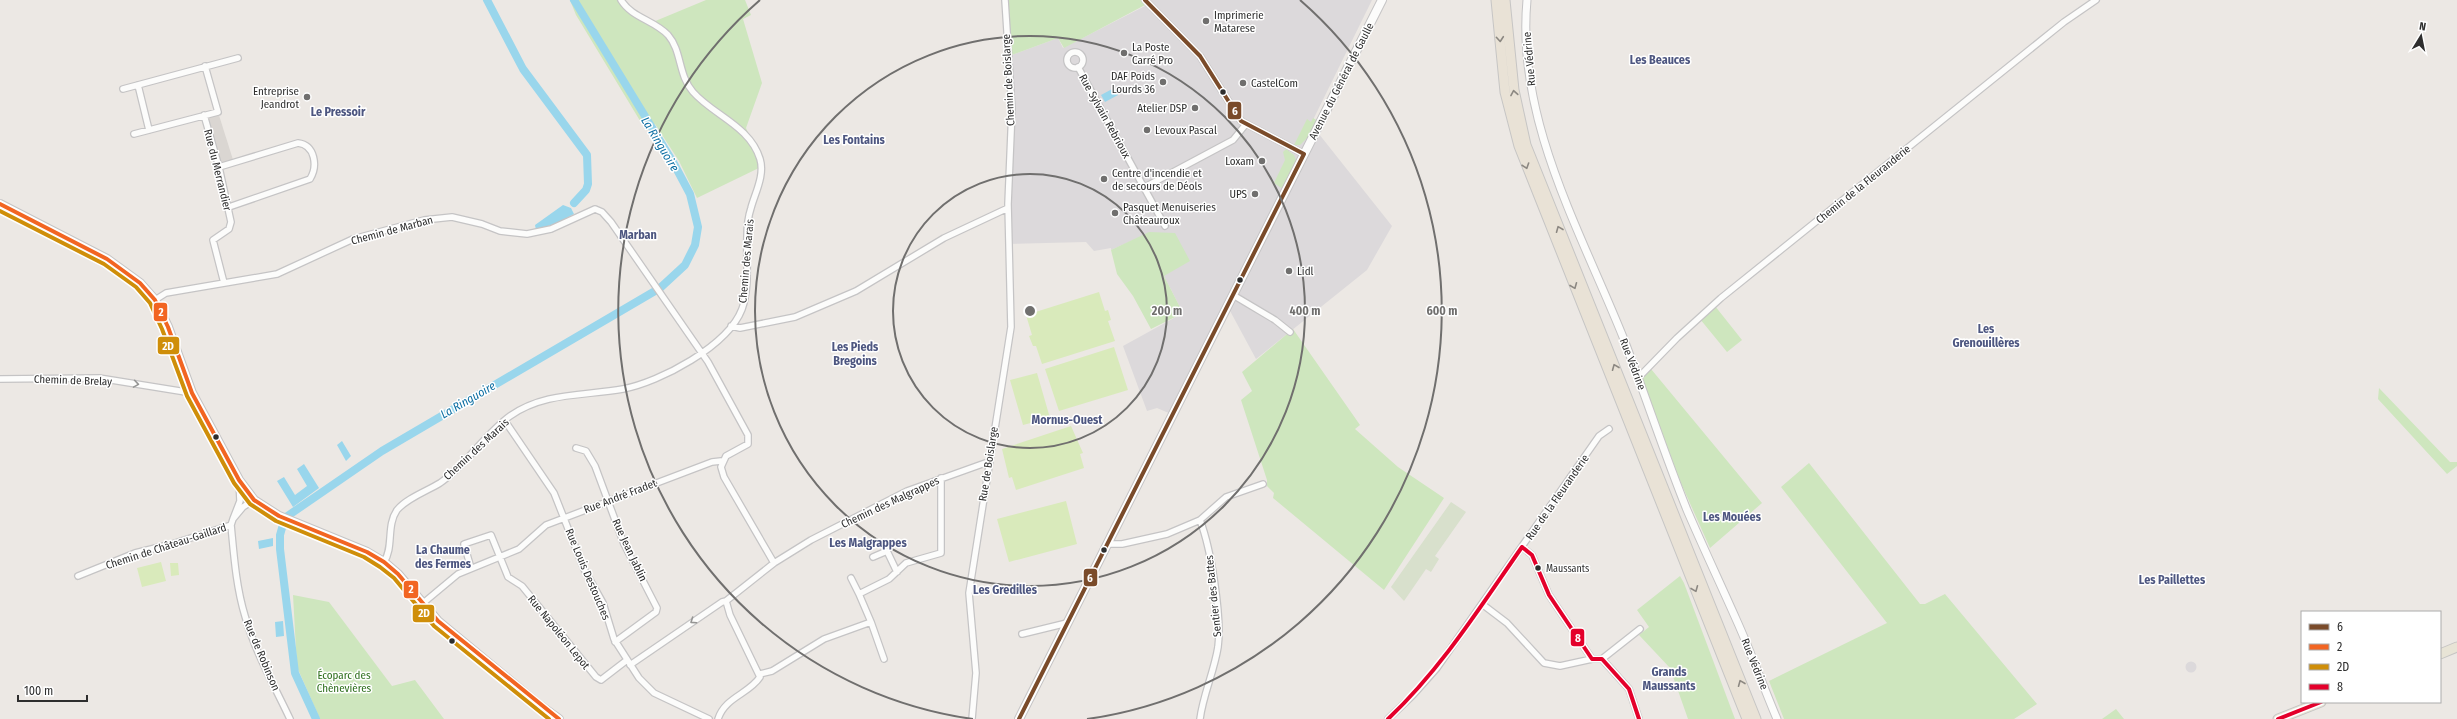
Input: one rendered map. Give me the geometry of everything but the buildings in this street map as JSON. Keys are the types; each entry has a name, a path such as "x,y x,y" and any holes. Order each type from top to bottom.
{"highway":[{"path":"1496,0 1505,92 1519,146 1748,719"},
{"path":"1505,0 1514,90 1526,145 1756,719"},
{"path":"1736,692 1744,719"}],"main road":[{"name":"Avenue du Général de Gaulle","path":"1019,719 1382,0"},
{"path":"0,204 108,259 140,282 155,300 168,327 192,393 239,480 252,498 279,516 367,552 384,562 398,574 422,604 447,629 538,704 559,719"},
{"path":"2441,654 2455,648"},
{"path":"2278,719 2318,703"}],"street":[{"name":"Chemin des Marais","path":"384,562 389,556 391,526 398,510 442,481 505,421 541,399 624,388 655,380 702,353 731,326 742,309 745,290 747,229 750,210 760,180 760,160 751,142 736,126 705,103 687,84 675,43 666,32 628,10 621,0"},
{"name":"Chemin de Boislarge","path":"1004,0 1012,109 1008,208"},
{"path":"1145,0 1200,56 1236,116 1246,124 1304,154"},
{"name":"Rue Védrine","path":"1527,0 1528,62 1538,118 1573,220 1638,378 1687,510 1736,618 1777,719"},
{"name":"Chemin de la Fleuranderie","path":"1638,378 1677,338 1721,298 2064,22 2096,0"},
{"path":"123,89 238,58"},
{"path":"134,134 218,112 205,66"},
{"name":"Rue Sylvain Rebrioux","path":"1078,67 1165,226"},
{"path":"138,85 149,130"},
{"name":"Rue du Merrandier","path":"204,115 219,167 229,207 231,222 229,228 213,240 224,283"},
{"path":"1145,187 1233,140 1246,124"},
{"path":"219,167 298,143 309,146 312,150 313,169 310,179 229,207"},
{"path":"731,326 740,328 795,317 856,291 944,238 1008,208"},
{"name":"Rue de Boislarge","path":"972,719 976,673 969,593 988,462 1010,339 1012,306 1008,208"},
{"name":"Chemin de Marban","path":"155,300 166,294 277,274 353,239 424,220 452,217 482,224 515,235 551,229 586,212 599,210 611,222 702,353"},
{"path":"1233,295 1275,320 1290,332"},
{"name":"Rue André Fradet","path":"422,604 458,574 519,549 546,525 712,462 721,461 726,456 744,448 749,441 748,435 702,353"},
{"name":"Chemin de Brelay","path":"0,379 99,378 192,393"},
{"name":"Rue Louis Destouches","path":"505,421 554,493 584,569 603,604 615,642 628,663 639,678 654,692 709,719"},
{"name":"Rue de la Fleuranderie","path":"1388,719 1425,682 1571,479 1599,436 1609,429"},
{"name":"Rue Jean Jablin","path":"576,448 586,450 608,501 624,544 657,608 656,612 615,642"},
{"path":"721,461 724,477 774,564"},
{"name":"Chemin des Malgrappes","path":"628,663 722,602 726,601 774,564 826,532 907,491 988,462"},
{"path":"859,594 889,579 906,563 941,553 941,478"},
{"name":"Rue de Robinson","path":"239,480 240,501 231,525 236,574 244,615 257,650 290,719"},
{"path":"1107,544 1122,544 1160,536 1200,520 1226,497 1262,484"},
{"path":"240,501 252,498"},
{"name":"Rue de Robinson","path":"233,519 252,498"},
{"name":"Sentier des Battes","path":"1200,520 1209,553 1218,635 1200,719"},
{"name":"Chemin de Château-Gaillard","path":"78,576 135,553 172,544 231,525"},
{"path":"471,568 464,544 491,535 500,558"},
{"path":"1522,546 1532,555 1549,595 1592,660"},
{"path":"873,557 887,551 897,572"},
{"name":"Rue Napoléon Lepot","path":"500,558 508,577 522,586 596,677 601,680 628,663"},
{"path":"851,578 871,622 884,659"},
{"path":"718,719 722,708 730,700 758,680 760,674 735,626 726,601"},
{"path":"1482,604 1510,626 1544,663 1560,666 1602,659 1640,629"},
{"path":"760,674 772,671 824,639 871,622"},
{"path":"1022,634 1068,623"},
{"path":"1602,659 1629,689 1639,719"}],"shaded area":[{"path":"1141,0 1372,0 1311,124 1392,226 1367,270 1256,359 1229,309 1171,414 1157,408 1147,411 1123,346 1183,313 1164,276 1149,233 1111,250 1111,248 1094,251 1086,242 1007,244 1009,56 1058,38 1063,48 1145,6"},
{"path":"218,112 234,163 219,167 204,115"},
{"path":"2191,661 2195,663 2197,667 2195,671 2191,673 2187,671 2185,667 2187,663"}],"green space":[{"path":"570,0 625,0 626,4 653,22 706,0 745,0 751,15 743,19 762,83 746,128 763,166 697,198 679,161 655,124 645,129 576,15"},
{"path":"1009,0 1141,0 1145,5 1064,48 1058,38 1009,56"},
{"path":"1313,118 1318,121 1309,136 1300,145 1294,145 1307,119 1311,122"},
{"path":"1286,149 1294,155 1296,160 1283,189 1274,183 1285,160 1283,152"},
{"path":"1149,232 1175,233 1190,261 1164,276 1183,313 1151,329 1133,296 1117,274 1111,250"},
{"path":"1099,292 1105,311 1108,310 1111,320 1108,321 1115,341 1042,364 1036,346 1033,346 1029,336 1032,335 1026,315"},
{"path":"1715,306 1742,340 1727,352 1700,319"},
{"path":"1293,329 1360,425 1355,429 1398,467 1444,498 1384,590 1273,498 1274,493 1267,486 1267,480 1241,400 1252,391 1242,372"},
{"path":"1114,347 1128,390 1059,411 1045,369"},
{"path":"1651,369 1762,503 1710,548 1680,481 1642,379"},
{"path":"1037,373 1050,418 1023,425 1010,380"},
{"path":"2379,388 2450,462 2457,462 2457,466 2447,474 2378,399"},
{"path":"1071,426 1083,453 1080,454 1084,468 1016,490 1012,477 1009,478 1002,449"},
{"path":"1809,463 1920,604 1925,604 1945,594 2037,704 2014,719 1784,719 1769,681 1887,623 1781,487"},
{"path":"1066,501 1077,544 1009,562 997,519"},
{"path":"1451,502 1466,512 1435,556 1439,559 1431,572 1426,569 1404,601 1391,587"},
{"path":"161,562 166,581 142,587 137,568"},
{"path":"170,563 178,563 179,575 171,576"},
{"path":"1680,576 1684,583 1735,719 1688,719 1670,668 1639,635 1649,627 1637,610"},
{"name":"Écoparc des Chènevières","path":"293,595 329,602 392,686 415,680 444,719 320,719 297,667"},
{"path":"2116,709 2124,719 2102,719"}],"water":[{"path":"1114,88 1118,95 1105,102 1101,95"},
{"path":"563,205 571,208 574,214 557,223 536,230 535,225"},
{"path":"342,441 351,456 346,461 337,445"},
{"path":"304,464 319,488 293,507 277,481 284,477 295,495 307,486 297,469"},
{"path":"273,538 273,546 259,549 258,541"},
{"path":"283,621 284,636 276,637 275,622"}],"waterway":[{"name":"La Ringuoire","path":"487,0 523,69 587,155 588,184 586,190 574,203"},
{"name":"La Ringuoire","path":"574,0 673,162 690,194 698,227 695,245 685,265 659,289"},
{"name":"La Ringuoire","path":"286,517 382,451 655,291"},
{"name":"La Ringuoire","path":"284,521 280,535 280,549 295,673 316,719"}],"transit line":[{"name":"6","path":"1145,0 1200,56 1241,121 1304,154"},
{"name":"6","path":"1019,719 1304,154"},
{"name":"2","path":"0,204 107,259 140,283 155,300 168,327 192,393 239,480 254,500 279,516 367,552 384,562 398,574 438,621 559,719"},
{"name":"2D","path":"0,211 104,264 136,287 150,303 162,329 187,396 234,483 250,504 276,521 364,557 380,567 394,578 434,626 549,719"},
{"name":"8","path":"1522,547 1532,555 1549,595 1592,659 1602,659 1629,689 1639,719"},
{"name":"8","path":"1388,719 1408,699 1443,658 1522,547"},
{"name":"8","path":"2278,719 2318,703"}],"place":[{"name":"Imprimerie Matarese","path":"1206,21"},
{"name":"La Poste Carré Pro","path":"1124,53"},
{"name":"DAF Poids Lourds 36","path":"1163,82"},
{"name":"CastelCom","path":"1243,83"},
{"name":"Entreprise Jeandrot","path":"307,97"},
{"name":"Atelier DSP","path":"1195,108"},
{"name":"Levoux Pascal","path":"1147,130"},
{"name":"Loxam","path":"1262,161"},
{"name":"Centre d'incendie et de secours de Déols","path":"1104,179"},
{"name":"UPS","path":"1255,194"},
{"name":"Pasquet Menuiseries Châteauroux","path":"1115,213"},
{"name":"Lidl","path":"1289,271"},
{"name":"Maussants","path":"1538,568"}],"district":[{"name":"Les Beauces","path":"1660,60"},
{"name":"Le Pressoir","path":"338,112"},
{"name":"Les Fontains","path":"854,140"},
{"name":"Marban","path":"638,235"},
{"name":"Les Grenouillères","path":"1986,336"},
{"name":"Les Pieds Bregoins","path":"855,354"},
{"name":"Mornus-Ouest","path":"1067,420"},
{"name":"Les Mouées","path":"1732,517"},
{"name":"Les Malgrappes","path":"868,543"},
{"name":"La Chaume des Fermes","path":"443,557"},
{"name":"Les Paillettes","path":"2172,580"},
{"name":"Les Gredilles","path":"1005,590"},
{"name":"Grands Maussants","path":"1669,679"}]}
